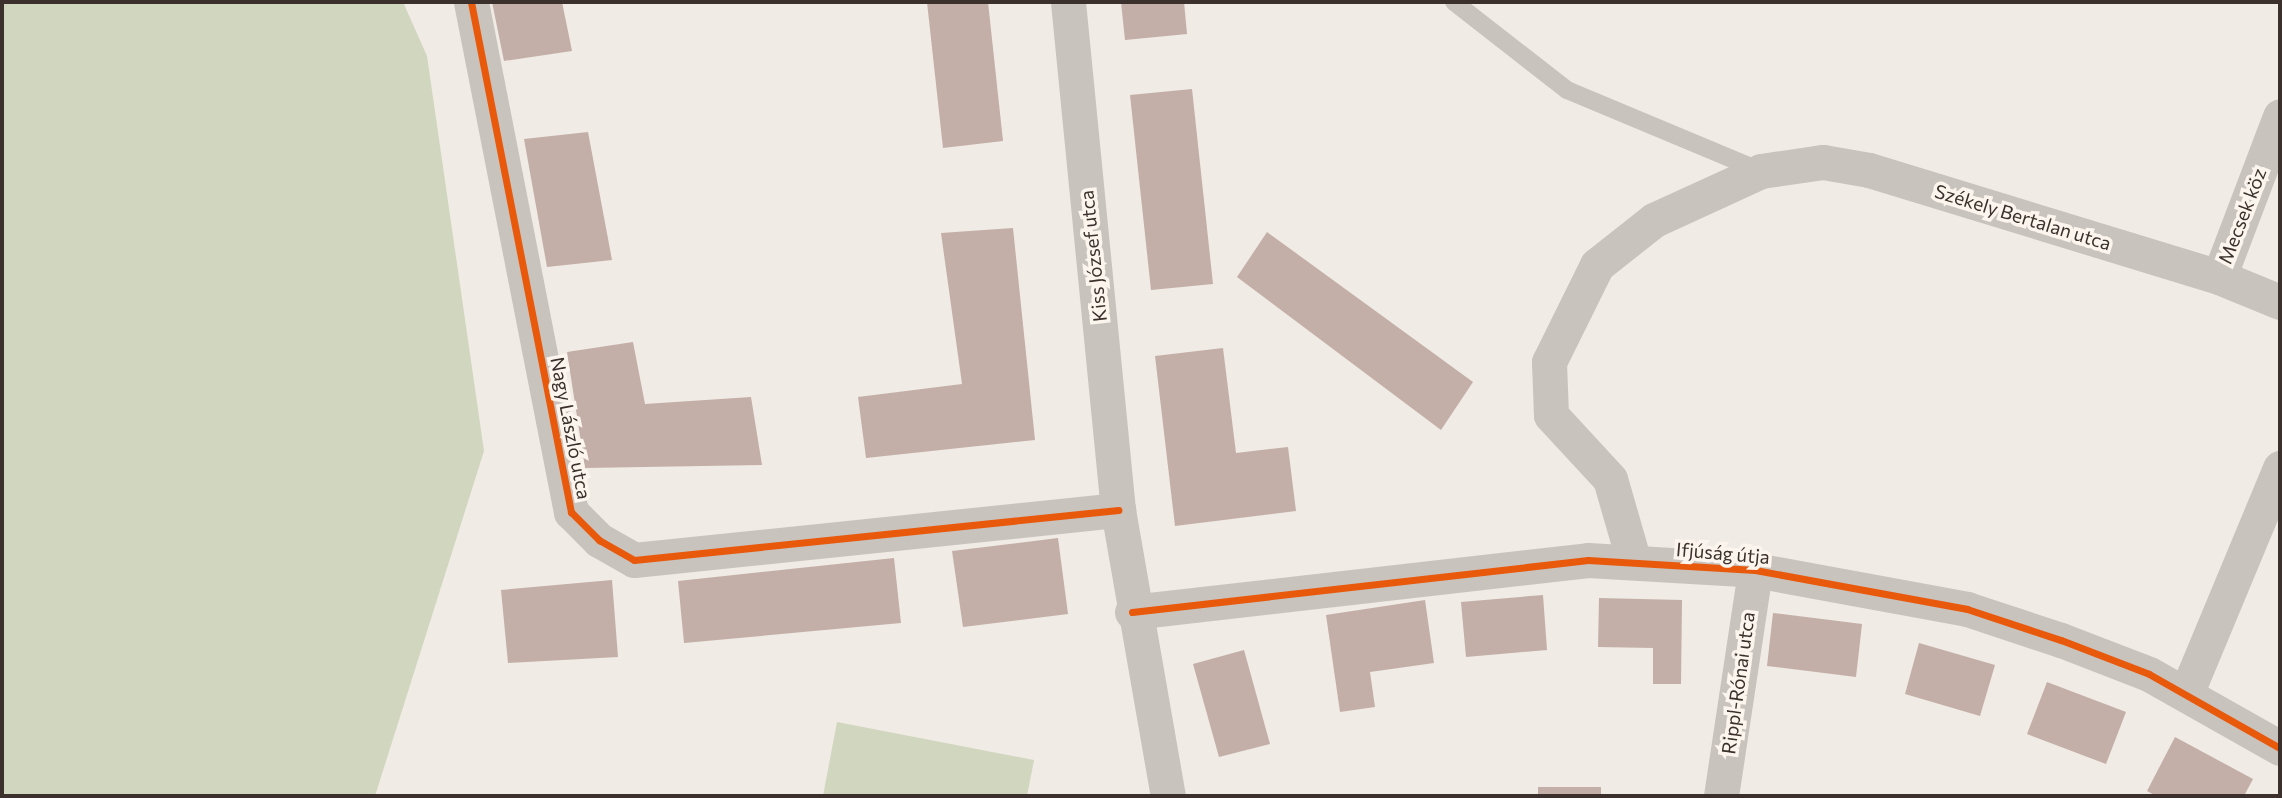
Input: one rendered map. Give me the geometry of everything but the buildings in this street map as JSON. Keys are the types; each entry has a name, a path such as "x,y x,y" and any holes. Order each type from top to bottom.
{"street":[{"name":"Nagy László utca","path":"471,2 571,512 599,540 634,560 1118,510"},
{"name":"Kiss József utca","path":"1068,2 1118,510 1132,611 1168,796"},
{"name":"Mecsek köz","path":"2219,277 2280,116"},
{"name":"Székely Bertalan utca","path":"1634,562 1610,479 1551,415 1549,362 1597,265 1654,220 1761,172 1823,162 1868,170 2219,277 2280,302"},
{"path":"2186,694 2280,468"},
{"name":"Ifjúság útja","path":"1132,611 1393,585 1515,565 1634,562 1755,570 1967,609 2074,645 2186,694 2280,748"},
{"name":"Rippl-Rónai utca","path":"1721,796 1755,570"}],"lane":[{"path":"1454,2 1567,90 1761,172"}],"green space":[{"path":"2,2 403,2 427,56 484,451 375,796 2,796"},
{"path":"837,722 1034,760 1027,796 823,796"}],"cycle path":[{"path":"471,2 571,512 599,540 634,560 1118,510"},
{"path":"1132,612 1588,560 1755,570 1967,609 2061,640 2149,674 2280,748"}]}
